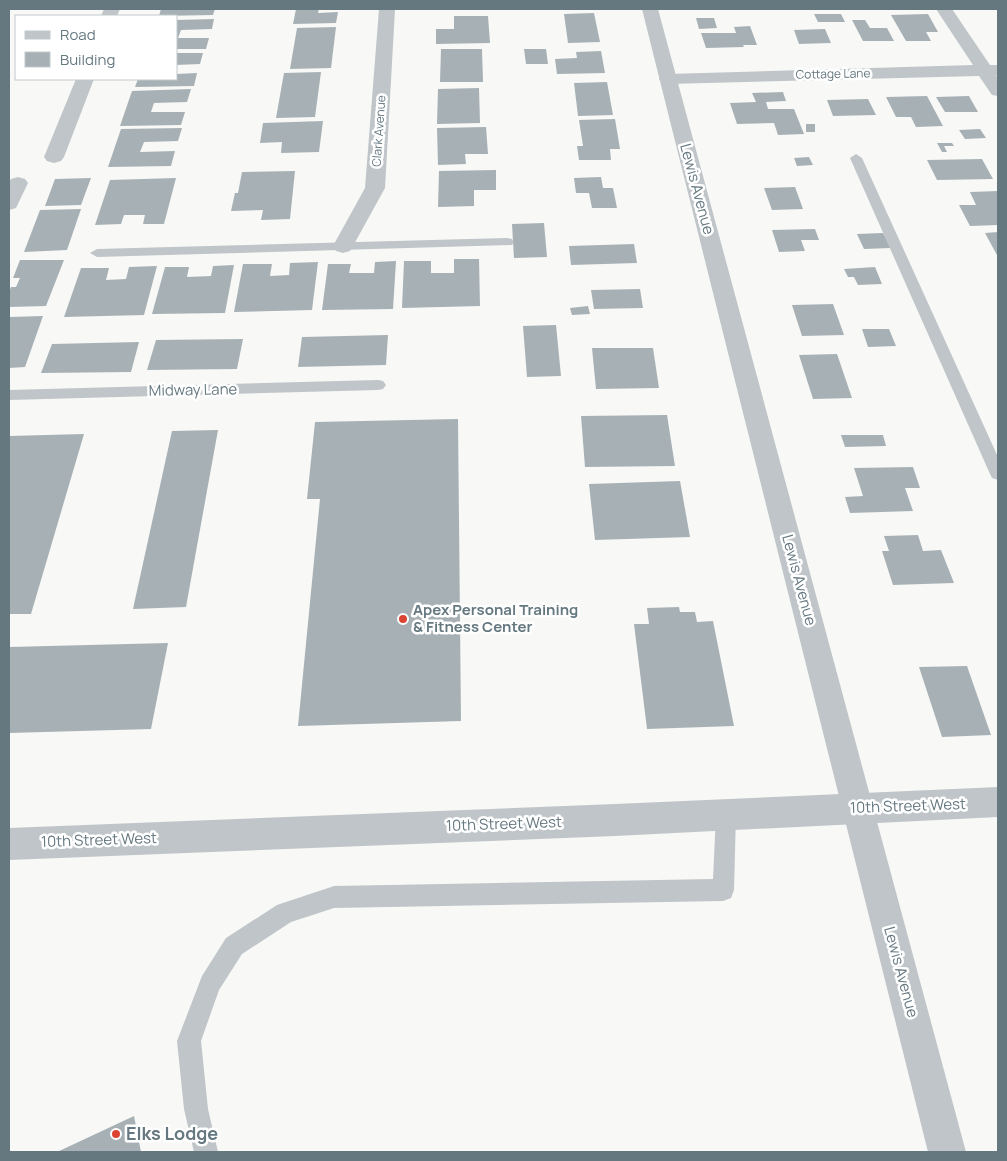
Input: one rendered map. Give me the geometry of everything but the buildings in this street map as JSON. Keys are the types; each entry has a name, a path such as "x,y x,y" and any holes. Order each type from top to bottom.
{"street":[{"name":"Clark Avenue","path":"343,246 375,188 387,9"},
{"name":"Lewis Avenue","path":"650,9 947,1152"},
{"path":"944,9 992,70 998,91"},
{"name":"Cottage Lane","path":"668,79 992,70"},
{"path":"54,157 84,80"},
{"path":"9,204 18,183"},
{"name":"10th Street West","path":"9,844 615,820 998,802"}],"lane":[{"path":"856,158 998,474"},
{"path":"96,253 507,242"},
{"name":"Midway Lane","path":"9,395 378,386"},
{"path":"206,1152 196,1109 189,1041 210,984 234,946 285,914 334,897 723,890 726,814"}],"place":[{"name":"Apex Personal Training & Fitness Center","path":"403,619"},
{"name":"Elks Lodge","path":"116,1134"}]}
